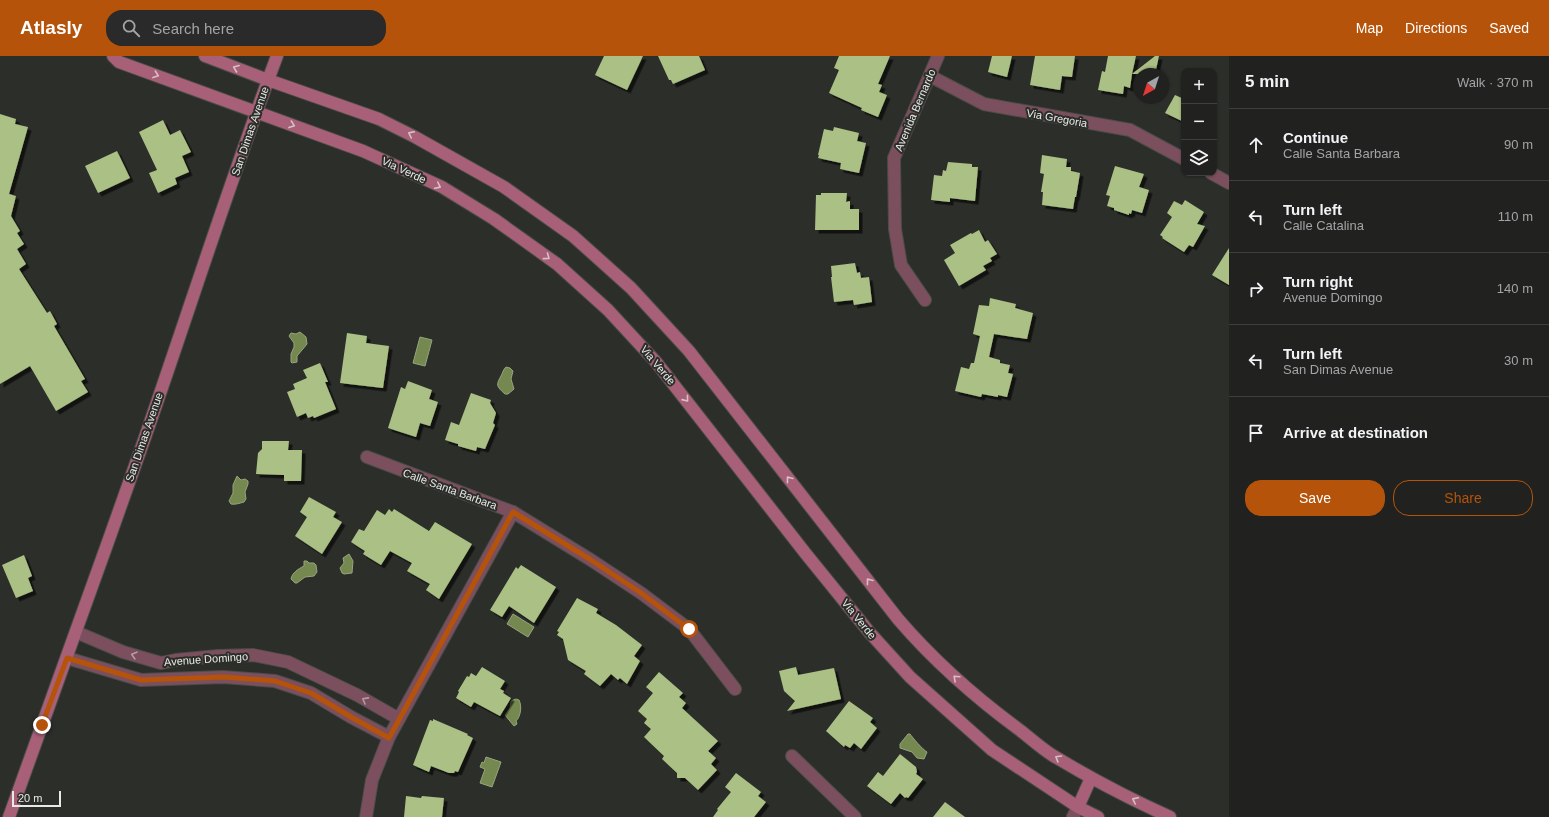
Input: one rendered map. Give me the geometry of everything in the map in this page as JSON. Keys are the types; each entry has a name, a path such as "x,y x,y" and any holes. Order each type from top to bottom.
{"main road":[{"name":"Via Verde","path":"113,56 119,62 363,151 442,187 494,218 557,264 608,310 656,362 811,560 870,633 910,678 992,750 1076,812 1098,817"},
{"path":"205,56 268,80 380,119 504,187 573,236 631,288 689,351 910,632 969,690 999,715 1051,754 1091,778 1170,817"},
{"name":"San Dimas Avenue","path":"9,817 143,443 256,112 277,56"},
{"path":"1076,812 1091,778"}],"street":[{"name":"Avenida Bernardo","path":"925,300 901,265 895,230 894,158 938,56"},
{"name":"Via Gregoria","path":"930,76 984,104 1130,130 1181,157"},
{"path":"1216,176 1229,183"},
{"name":"Calle Santa Barbara","path":"366,457 513,512 591,560 641,593 689,629 735,689"},
{"path":"366,817 372,780 389,738 513,512"},
{"name":"Avenue Domingo","path":"76,632 123,652 161,663 218,656 253,655 288,662 357,695 399,719"},
{"name":"Avenue Domingo","path":"67,658 141,680 224,677 275,681 311,693 389,738"},
{"path":"159,679 161,663"},
{"path":"792,756 855,817"}],"shaded area":[{"path":"300,332 306,337 307,344 297,356 297,362 292,363 291,354 294,343 289,336 291,333 296,334"},
{"path":"420,337 432,340 425,366 413,363"},
{"path":"506,367 513,371 511,379 514,389 508,394 505,394 498,385 498,381"},
{"path":"237,476 241,480 245,479 248,481 245,492 246,499 244,502 231,504 229,501 233,493 233,485"},
{"path":"349,554 353,561 352,573 344,574 340,568 344,563 343,558"},
{"path":"304,561 314,563 316,565 317,572 314,576 305,577 295,583 291,579 296,571 304,566"},
{"path":"513,614 534,627 528,637 507,624"},
{"path":"516,699 520,702 520,711 516,721 517,724 514,726 505,715 510,708 511,701"},
{"path":"908,734 910,734 927,752 924,759 917,758 912,752 900,748 900,744"},
{"path":"486,757 501,762 492,787 480,783 485,769 480,767 482,762 484,763"}],"building":[{"path":"604,56 643,56 627,90 595,75"},
{"path":"658,56 699,56 705,70 673,84 671,80 669,80"},
{"path":"839,56 890,56 878,84 882,85 879,92 887,95 878,117 829,93 839,70 834,68"},
{"path":"992,56 1012,56 1007,77 988,72"},
{"path":"1035,56 1075,56 1072,77 1062,76 1060,90 1030,85"},
{"path":"1108,56 1136,56 1130,88 1124,86 1123,94 1098,90 1102,71 1105,72"},
{"path":"1155,56 1159,56 1156,68 1140,68"},
{"path":"1175,95 1181,98 1181,121 1165,113"},
{"path":"0,114 16,119 15,124 28,127 9,194 16,196 11,216 20,231 17,233 24,244 17,249 26,264 19,269 47,313 50,311 57,324 54,326 85,379 81,381 88,392 56,411 30,366 0,384"},
{"path":"163,120 170,135 180,130 191,152 182,156 189,172 175,178 177,184 158,193 149,173 157,170 139,132"},
{"path":"834,127 859,133 857,141 866,143 859,173 840,169 841,163 818,158 824,129 833,131"},
{"path":"117,151 130,178 98,193 85,166"},
{"path":"1042,155 1067,159 1066,167 1071,167 1071,171 1080,173 1073,209 1042,205 1043,192 1041,192 1044,174 1040,173"},
{"path":"948,162 972,164 972,167 978,167 975,201 950,198 950,202 931,200 934,175 942,176 943,170 946,171"},
{"path":"1115,166 1144,174 1139,187 1149,190 1142,213 1132,210 1131,214 1129,213 1129,215 1107,206 1110,196 1106,195"},
{"path":"821,193 847,193 846,202 850,201 850,209 859,209 859,230 815,230 816,195 821,195"},
{"path":"1185,200 1204,212 1197,224 1205,226 1193,247 1189,245 1184,252 1162,238 1163,237 1160,235 1172,217 1167,213 1174,201 1182,205"},
{"path":"979,230 985,242 988,240 997,254 990,258 992,261 983,266 986,270 959,286 944,260 955,253 950,245"},
{"path":"1229,248 1229,285 1212,275"},
{"path":"855,263 857,273 860,272 861,278 869,277 872,302 854,305 853,300 834,302 831,266"},
{"path":"990,298 1016,304 1015,308 1033,313 1027,339 994,334 989,357 1000,360 1000,363 1010,365 1008,373 1013,374 1007,397 982,394 981,397 955,391 961,367 969,369 971,363 974,363 980,336 973,334 979,305 989,306"},
{"path":"347,333 367,336 366,343 389,346 383,388 340,383"},
{"path":"320,363 328,382 325,382 336,409 314,418 313,416 308,418 306,413 297,417 287,392 295,389 293,384 307,378 303,370"},
{"path":"408,381 432,390 429,399 438,402 430,426 420,423 416,437 388,428 401,387 405,389"},
{"path":"471,393 491,400 490,403 496,413 493,423 495,425 485,449 477,447 476,451 458,446 458,444 445,440 451,422 459,425"},
{"path":"262,441 289,441 288,450 302,450 301,481 284,481 284,475 256,474 258,453 262,449"},
{"path":"309,497 336,512 333,517 342,522 322,554 295,536 307,517 300,512"},
{"path":"389,509 392,512 394,509 429,531 435,522 472,544 439,599 426,590 430,584 407,571 412,563 390,551 381,565 363,554 365,551 351,542 359,529 364,531 377,510 385,515"},
{"path":"24,555 32,576 28,578 33,591 16,598 2,565"},
{"path":"521,565 556,587 534,623 509,606 502,617 490,610 516,567 518,569"},
{"path":"577,598 598,609 596,613 616,625 642,645 634,656 640,661 627,684 620,678 618,680 611,674 600,686 584,674 586,671 568,660 563,639 557,635 559,632 557,631"},
{"path":"482,667 505,681 500,689 511,698 500,716 474,702 471,707 456,698 459,692 458,691 467,676 469,677 471,673 476,676"},
{"path":"796,667 798,675 834,668 841,699 787,711 795,701 784,691 779,671"},
{"path":"659,672 683,693 679,697 686,703 682,708 718,741 708,751 716,758 711,764 717,770 698,790 685,778 677,778 677,773 662,759 664,756 644,737 651,729 644,723 647,719 638,711 653,693 646,687"},
{"path":"849,701 873,718 870,722 877,728 861,749 854,743 850,748 845,745 844,747 826,731"},
{"path":"433,719 468,734 467,735 473,738 458,772 455,771 454,773 449,773 431,766 429,772 413,765 430,720 433,721"},
{"path":"900,754 916,767 916,774 923,779 908,798 905,798 900,793 891,804 867,786 878,772 883,776"},
{"path":"736,773 761,792 758,796 766,802 754,817 713,817 718,810 717,809 731,792 725,787"},
{"path":"406,796 421,798 422,796 444,798 442,817 404,817"},
{"path":"945,802 965,817 933,817"}],"route":[{"path":"42,725 67,658 141,680 224,677 275,681 311,693 389,738 513,512 641,593 689,629"}]}
